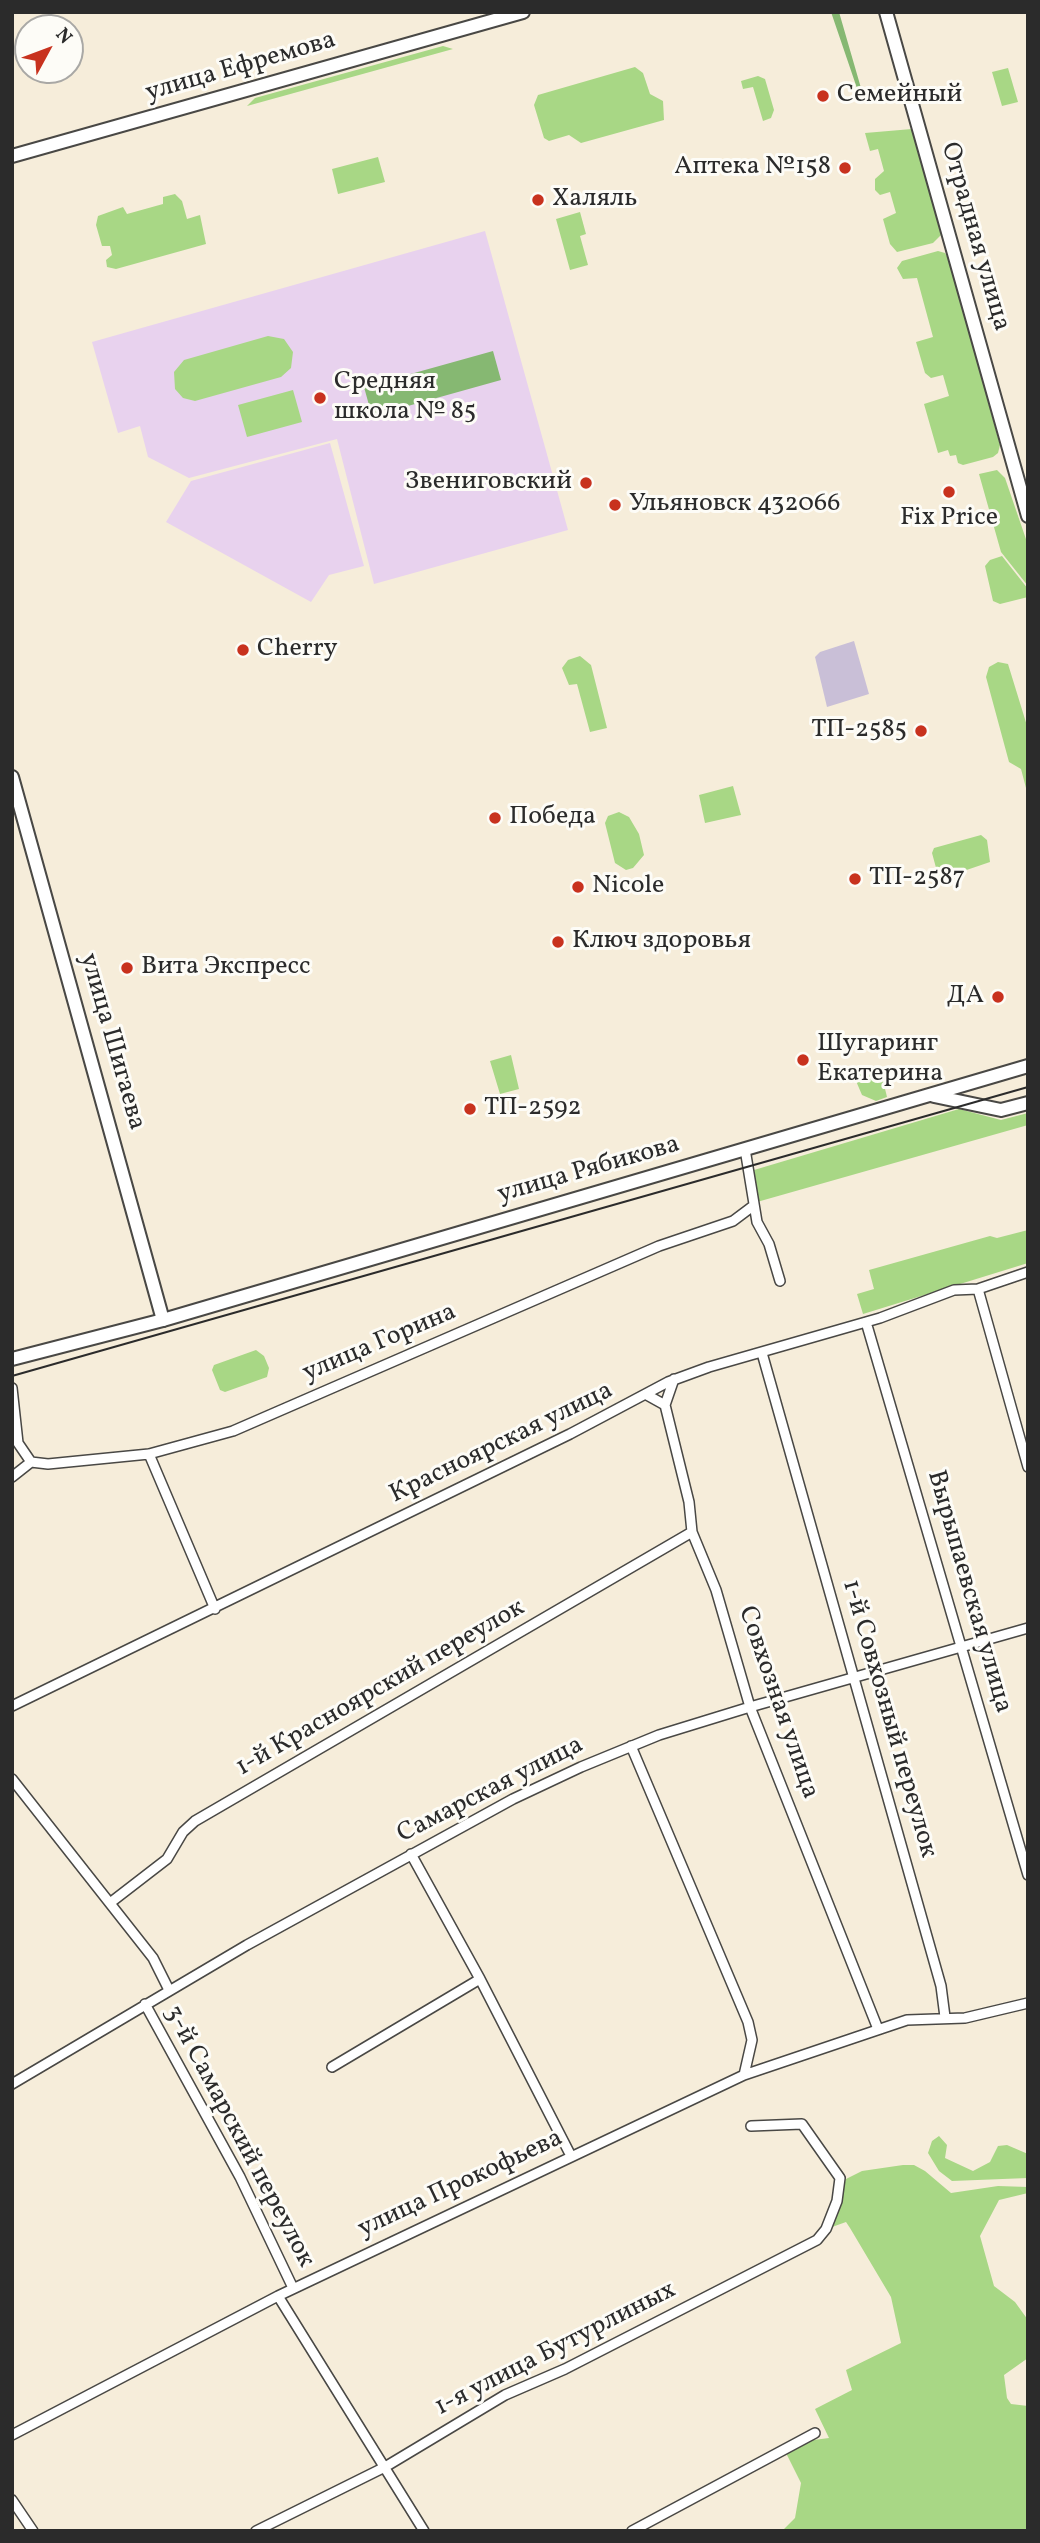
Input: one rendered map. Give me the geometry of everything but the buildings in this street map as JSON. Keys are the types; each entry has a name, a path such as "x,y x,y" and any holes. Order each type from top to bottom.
{"street":[{"name":"улица Ефремова","path":"12,156 523,12"},
{"name":"Отрадная улица","path":"886,12 1028,516"},
{"name":"улица Шигаева","path":"12,777 163,1320"},
{"name":"улица Рябикова","path":"12,1359 163,1320 1028,1066"},
{"path":"926,1096 947,1097 1002,1110 1028,1103"},
{"path":"745,1149 753,1206 780,1281"},
{"name":"улица Горина","path":"31,1462 48,1464 149,1454 233,1431 659,1246 733,1221 753,1206"},
{"name":"Красноярская улица","path":"12,1706 215,1609 647,1395 674,1379 866,1322 960,1288 978,1289 1028,1272"},
{"path":"978,1289 1028,1467"},
{"name":"Вырыпаевская улица","path":"866,1322 1028,1875"},
{"name":"1-й Совхозный переулок","path":"762,1353 941,1986 945,2017"},
{"path":"647,1395 665,1405 674,1379"},
{"path":"12,1388 18,1443 31,1462 13,1477"},
{"name":"Совхозная улица","path":"665,1405 689,1502 692,1532 716,1590 750,1707 878,2029"},
{"path":"149,1454 215,1609"},
{"name":"1-й Красноярский переулок","path":"110,1903 167,1859 183,1832 195,1821 692,1532"},
{"name":"Самарская улица","path":"12,2084 169,1990 411,1854 540,1786 631,1746 750,1707 1028,1628"},
{"path":"631,1746 637,1767 673,1842 748,2022 752,2040 744,2075"},
{"name":"3-й Самарский переулок","path":"12,1779 153,1958 169,1990"},
{"path":"411,1854 480,1979 571,2156"},
{"path":"332,2067 480,1979"},
{"path":"945,2017 965,2018 1028,2003"},
{"name":"3-й Самарский переулок","path":"145,2004 240,2177 293,2288"},
{"name":"улица Прокофьева","path":"12,2435 278,2295 744,2075 907,2020 945,2017"},
{"name":"1-я улица Бутурлиных","path":"256,2531 385,2467 505,2395 565,2369 817,2240 826,2230 836,2201 840,2178 802,2124 751,2126"},
{"name":"3-й Самарский переулок","path":"278,2295 424,2531"},
{"path":"632,2531 815,2433"},
{"path":"12,2500 33,2531"}],"shaded area":[{"name":"Средняя школа № 85","path":"485,231 568,530 374,584 337,439 189,478 148,457 140,426 118,433 92,342"},
{"path":"330,443 364,566 329,575 311,602 166,522 191,481"},
{"path":"854,641 869,694 827,707 815,657 820,652"}],"green space":[{"path":"831,12 839,12 863,95 861,100"},
{"path":"443,46 453,49 247,106 255,98"},
{"path":"635,67 643,73 650,94 663,101 664,120 581,143 569,135 549,141 544,138 534,105 538,95"},
{"path":"1008,68 1018,102 1002,106 992,72"},
{"path":"758,76 765,79 774,110 771,118 763,121 753,87 743,89 741,81"},
{"path":"912,129 941,235 933,243 897,252 890,244 883,219 896,213 890,192 880,195 875,190 875,179 884,171 878,149 870,151 865,133"},
{"path":"378,157 385,182 338,194 332,169"},
{"path":"175,194 182,201 187,219 200,215 206,244 116,269 107,267 106,260 112,255 110,246 102,246 96,225 98,216 123,207 127,214 163,204 163,197"},
{"path":"580,212 586,234 580,236 588,265 570,270 556,219"},
{"path":"938,251 945,253 949,260 1000,445 998,453 993,457 963,465 958,463 956,455 950,456 948,450 938,453 924,404 949,396 943,375 931,378 925,373 916,342 933,337 917,278 903,279 897,268 902,261"},
{"path":"268,336 284,339 293,352 291,368 281,377 195,401 183,398 175,389 174,372 184,360"},
{"path":"493,351 501,380 372,416 364,387"},
{"path":"293,390 302,422 247,437 238,405"},
{"path":"997,470 1005,478 1028,545 1028,586 1001,552 979,474"},
{"path":"1002,556 1028,589 1028,597 1000,604 993,601 985,566 990,560"},
{"path":"580,656 591,665 607,728 590,732 577,684 569,685 562,668 568,660"},
{"path":"998,662 1008,664 1028,729 1026,788 1021,769 1009,762 986,677 989,667"},
{"path":"733,786 741,815 705,823 699,795"},
{"path":"619,812 629,817 639,834 644,855 633,868 626,870 615,863 605,823 608,816"},
{"path":"981,835 987,840 990,862 946,877 938,875 932,853 934,848"},
{"path":"511,1055 519,1089 500,1094 490,1061"},
{"path":"880,1068 887,1097 876,1101 862,1095 853,1074"},
{"path":"959,1109 1001,1120 1028,1113 1028,1125 757,1202 754,1170"},
{"path":"1028,1230 1028,1263 863,1314 857,1294 874,1289 869,1270 990,1236 997,1238"},
{"path":"256,1350 264,1356 269,1368 267,1377 225,1392 220,1390 212,1370 214,1365"},
{"path":"939,2136 947,2145 945,2158 973,2171 990,2162 998,2146 1007,2145 1028,2154 1028,2178 952,2181 939,2171 928,2153 932,2141"},
{"path":"914,2165 925,2171 951,2193 998,2186 1028,2187 1028,2193 999,2200 980,2236 994,2286 1015,2302 1028,2320 1028,2358 1004,2375 1007,2398 1011,2404 1028,2406 1028,2531 782,2531 795,2518 801,2483 786,2453 806,2441 829,2438 815,2409 852,2390 846,2370 901,2343 891,2297 850,2228 846,2222 832,2227 846,2179 862,2171"}],"tram line":[{"path":"12,1376 1028,1087"}],"place":[{"name":"Семейный","path":"823,96"},
{"name":"Аптека №158","path":"845,168"},
{"name":"Халяль","path":"538,200"},
{"name":"Средняя школа № 85","path":"320,398"},
{"name":"Звениговский","path":"586,483"},
{"name":"Fix Price","path":"949,492"},
{"name":"Ульяновск 432066","path":"615,505"},
{"name":"Cherry","path":"243,650"},
{"name":"ТП-2585","path":"921,731"},
{"name":"Победа","path":"495,818"},
{"name":"ТП-2587","path":"855,879"},
{"name":"Nicole","path":"578,887"},
{"name":"Ключ здоровья","path":"558,942"},
{"name":"Вита Экспресс","path":"127,968"},
{"name":"ДА","path":"998,997"},
{"name":"Шугаринг Екатерина","path":"803,1060"},
{"name":"ТП-2592","path":"470,1109"}]}
